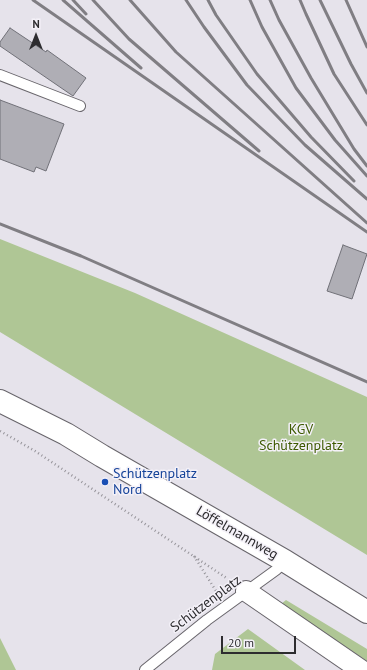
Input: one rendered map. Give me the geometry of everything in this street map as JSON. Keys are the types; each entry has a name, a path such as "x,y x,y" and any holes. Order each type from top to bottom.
{"street":[{"name":"Löffelmannweg","path":"0,401 66,434 286,561 367,612"},
{"path":"246,591 361,670"}],"lane":[{"path":"0,75 80,106"},
{"name":"Schützenplatz","path":"145,670 223,608 276,570 286,561"}],"path":[{"path":"0,431 35,451 246,591"},
{"path":"192,554 215,588 223,608"}],"green space":[{"name":"KGV Schützenplatz","path":"0,239 135,293 367,397 367,555 0,332"},
{"path":"286,600 367,649 367,661 281,604"},
{"path":"248,629 305,670 212,670 215,654"},
{"path":"0,638 16,670 0,670"}],"building":[{"path":"10,28 46,52 47,50 86,78 73,96 0,46 0,42"},
{"path":"0,100 64,124 46,171 36,167 34,172 0,159"},
{"path":"343,245 367,254 352,299 327,291"}],"railway":[{"path":"33,0 367,232"},
{"path":"63,0 141,68"},
{"path":"73,0 86,14"},
{"path":"93,0 129,39 259,151"},
{"path":"130,0 176,52 367,223"},
{"path":"186,0 247,85 305,145 367,199"},
{"path":"208,0 216,15 257,74 311,137 354,181"},
{"path":"250,0 262,27 296,88 335,140 367,176"},
{"path":"270,0 279,20 311,78 354,149 367,166"},
{"path":"300,0 334,74 367,125"},
{"path":"320,0 367,93"},
{"path":"346,0 367,47"},
{"path":"0,224 81,256 367,382"}],"place":[{"name":"Schützenplatz Nord","path":"105,482"}]}
